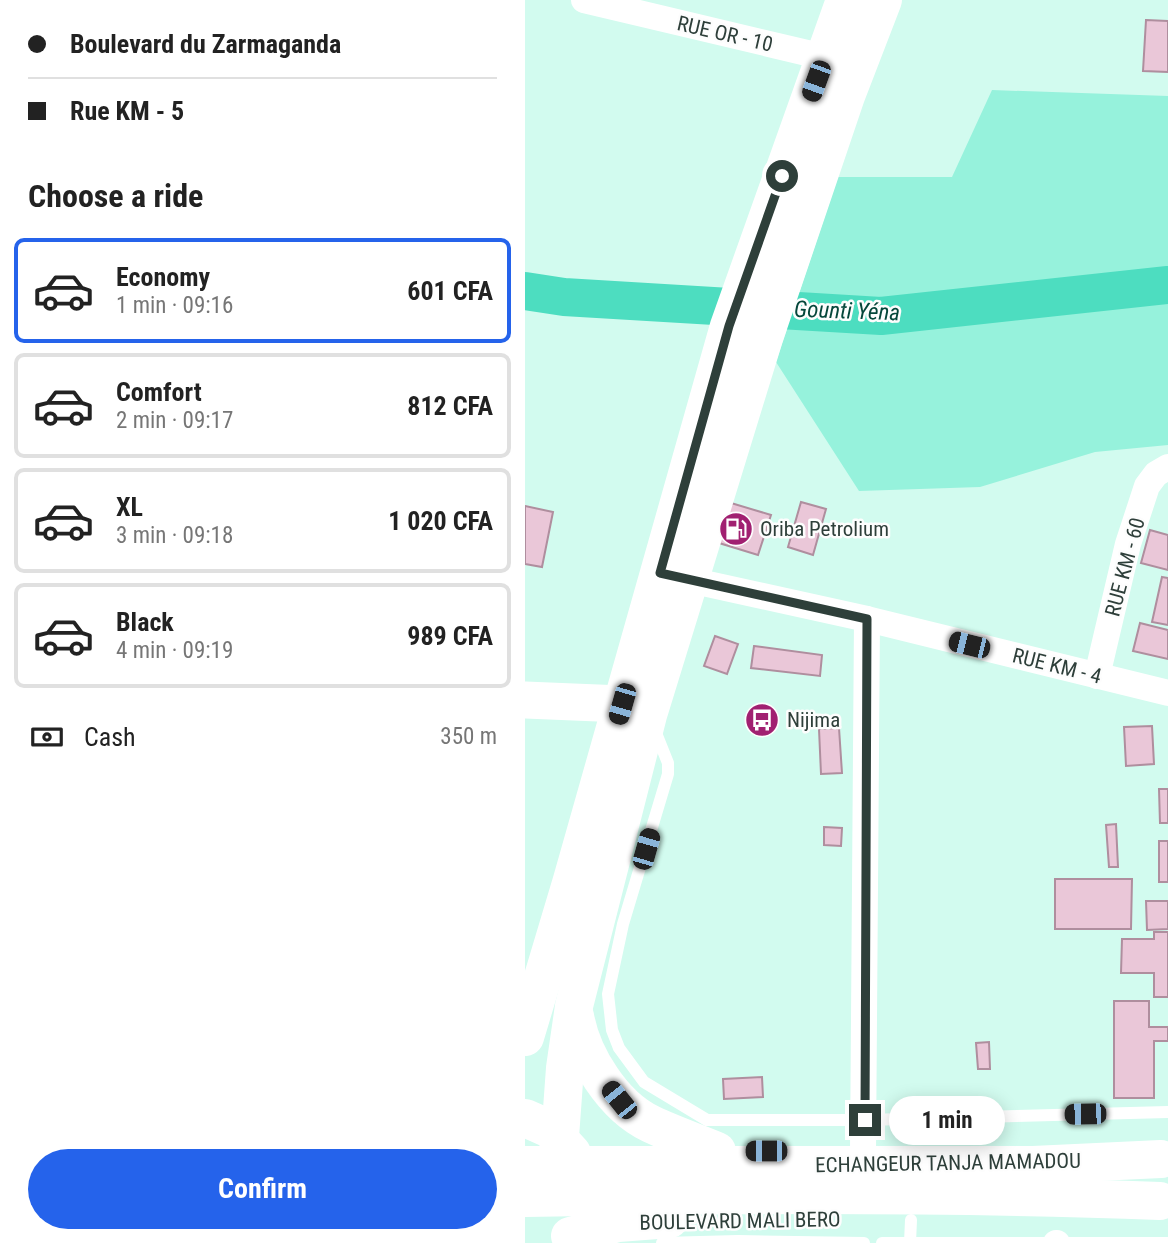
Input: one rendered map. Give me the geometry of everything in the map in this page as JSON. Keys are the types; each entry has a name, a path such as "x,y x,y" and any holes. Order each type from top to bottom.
{"main road":[{"path":"525,1037 635,709 746,332 747,270 845,0"},
{"path":"746,332 783,282 846,96 883,0"},
{"path":"563,1141 565,1068 574,1006 635,709"},
{"path":"574,1006 580,1038 591,1063 619,1100 649,1124 717,1151"},
{"path":"525,1118 550,1129 574,1156 583,1182 582,1211 568,1240"},
{"path":"563,1141 717,1151 864,1136 1165,1158"},
{"name":"ECHANGEUR TANJA MAMADOU","path":"525,1198 743,1195 1034,1181 1165,1158"},
{"name":"ECHANGEUR TANJA MAMADOU","path":"525,1165 1034,1181 1164,1201"},
{"name":"BOULEVARD MALI BERO","path":"568,1240 618,1223 653,1219 911,1231 1051,1212 1164,1201"}],"street":[{"name":"RUE OR - 10","path":"584,0 824,57"},
{"name":"RUE KM - 60","path":"1097,676 1128,544 1147,486 1156,474 1168,467"},
{"name":"RUE KM - 4","path":"675,577 867,619 1168,693"},
{"path":"864,1136 867,619"},
{"path":"525,700 635,709"}],"lane":[{"path":"635,709 665,752 668,774 623,924 608,994 612,1030 618,1048 643,1082 707,1120 864,1136 1168,1112"},
{"path":"882,1243 911,1231"},
{"name":"BOULEVARD MALI BERO","path":"911,1231 1056,1243 1168,1243"},
{"path":"662,1243 864,1243"}],"green space":[{"path":"992,90 1168,96 1168,445 1095,452 980,487 859,491 776,362 838,177 952,177"}],"building":[{"path":"1146,20 1168,21 1168,72 1143,71"},
{"path":"801,502 826,509 813,555 788,547"},
{"path":"731,503 771,515 758,555 719,543"},
{"path":"525,506 553,512 542,567 525,564"},
{"path":"1150,530 1168,535 1168,570 1141,563"},
{"path":"1162,577 1168,578 1168,625 1152,622"},
{"path":"1140,623 1168,630 1168,659 1133,651"},
{"path":"715,636 738,644 727,674 704,666"},
{"path":"754,646 822,655 820,676 751,668"},
{"path":"1152,726 1154,764 1126,766 1124,727"},
{"path":"839,728 842,773 821,774 819,729"},
{"path":"1159,789 1168,789 1168,823 1160,823"},
{"path":"1116,824 1118,867 1109,867 1106,825"},
{"path":"824,827 842,828 841,846 824,845"},
{"path":"1159,841 1168,841 1168,882 1159,882"},
{"path":"1055,879 1132,879 1131,929 1055,929"},
{"path":"1146,901 1168,901 1168,929 1147,930"},
{"path":"1154,932 1168,932 1168,997 1154,997 1154,973 1121,973 1122,939 1154,939"},
{"path":"1114,1001 1149,1001 1149,1027 1168,1027 1168,1041 1154,1041 1154,1098 1114,1098"},
{"path":"989,1042 990,1069 978,1069 976,1043"},
{"path":"762,1077 763,1097 724,1099 723,1079"}],"waterway":[{"name":"Gounti Yéna","path":"525,291 564,297 881,316 1168,285"}],"place":[{"name":"Oriba Petrolium","path":"736,529"},
{"name":"Nijima","path":"762,720"}],"route":[{"path":"782,176 729,326 660,573 867,619 865,1120"}]}
